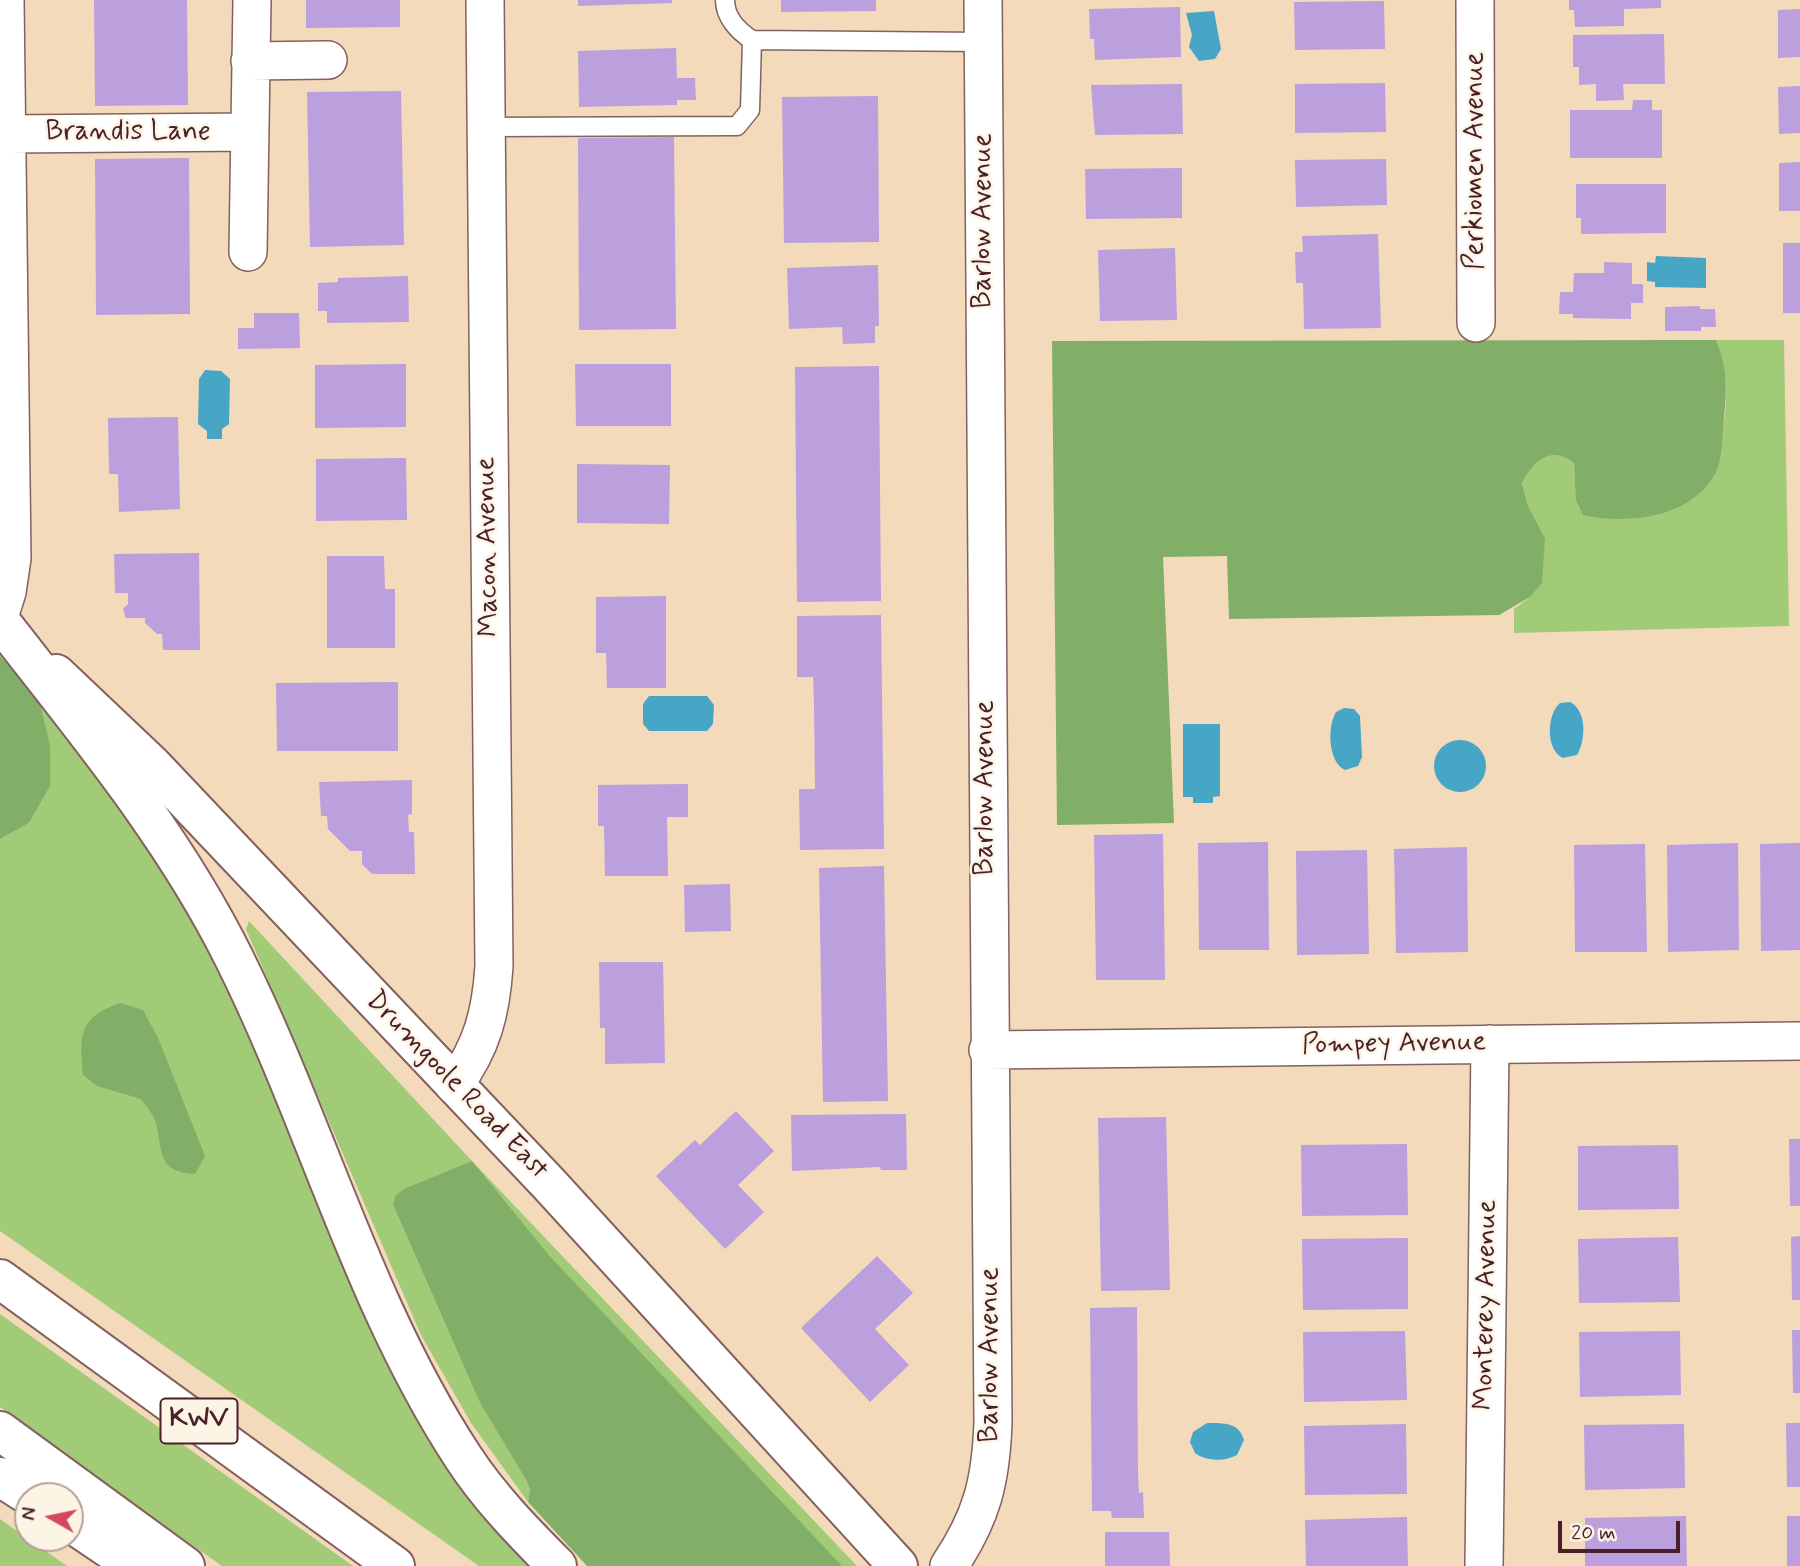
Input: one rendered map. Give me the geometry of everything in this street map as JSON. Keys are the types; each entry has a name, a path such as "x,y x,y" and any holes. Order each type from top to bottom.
{"main road":[{"name":"Drumgoole Road East","path":"0,621 152,765 549,1184 898,1566"},
{"path":"0,621 125,782 195,886 250,991 367,1274 409,1365 464,1458 487,1490 557,1566"},
{"name":"KWV","path":"0,1279 395,1566"},
{"path":"0,1431 185,1566"},
{"path":"84,1531 135,1566"}],"street":[{"path":"0,614 7,592 12,558 5,0"},
{"name":"Brandis Lane","path":"248,252 252,0"},
{"name":"Macon Avenue","path":"454,1085 475,1054 485,1030 494,966 485,0"},
{"name":"Barlow Avenue","path":"949,1566 975,1522 987,1490 993,1422 988,1050 983,0"},
{"name":"Perkiomen Avenue","path":"1475,0 1476,323"},
{"path":"250,61 328,60"},
{"name":"Brandis Lane","path":"7,134 249,132"},
{"name":"Pompey Avenue","path":"988,1050 1800,1041"},
{"name":"Monterey Avenue","path":"1484,1566 1490,1044"}],"lane":[{"path":"725,0 725,7 737,30 751,40 983,42"},
{"path":"485,127 737,126 750,110 751,40"}],"green space":[{"path":"1716,340 1784,340 1789,626 1514,633 1514,609 1530,597 1545,538 1528,506 1522,483 1527,475 1537,462 1557,455 1574,463 1575,479 1716,471 1726,388 1722,356"},
{"path":"1716,340 1725,369 1725,407 1720,460 1716,472 1705,487 1692,500 1657,514 1619,519 1583,515 1576,500 1574,463 1557,455 1543,458 1522,483 1528,506 1545,538 1542,583 1530,597 1499,615 1229,619 1227,556 1163,557 1174,823 1057,825 1052,341"},
{"path":"0,656 38,696 50,745 50,786 29,823 0,839"},
{"path":"38,696 189,897 308,1167 541,1566 479,1566 0,1231 0,839 29,823"},
{"path":"249,921 472,1161 857,1566 842,1566 829,1553 548,1254 471,1162 393,1205 480,1403 526,1480 530,1489 528,1502 471,1423 421,1335 246,929"},
{"path":"120,1003 143,1010 158,1038 205,1156 195,1174 168,1165 161,1152 155,1120 141,1099 97,1086 83,1075 82,1038 89,1021 106,1008"},
{"path":"472,1161 548,1254 842,1566 587,1566 528,1502 530,1489 526,1480 480,1403 393,1205 395,1196 404,1189"},
{"path":"0,1314 353,1566 222,1566 192,1545 0,1407"},
{"path":"0,1519 14,1529 14,1552 47,1552 67,1566 0,1566"}],"water":[{"path":"1214,11 1221,49 1215,59 1199,61 1189,47 1192,35 1186,13"},
{"path":"1656,256 1706,258 1706,288 1655,287 1655,282 1647,281 1647,262 1655,263"},
{"path":"205,370 221,371 230,379 229,424 222,429 222,439 207,439 207,431 198,424 199,379"},
{"path":"649,696 707,696 714,705 713,724 707,731 649,731 643,724 643,704"},
{"path":"1570,702 1580,712 1582,742 1577,755 1563,758 1553,748 1550,724 1560,703"},
{"path":"1344,708 1354,709 1360,716 1362,757 1358,766 1345,770 1335,760 1330,735 1336,712"},
{"path":"1183,724 1220,724 1220,796 1213,797 1213,803 1193,803 1193,797 1183,797"},
{"path":"1460,740 1470,742 1478,748 1484,756 1484,776 1478,784 1470,790 1460,792 1450,790 1442,784 1436,776 1434,766 1436,756 1442,748 1450,742"},
{"path":"1207,1423 1230,1425 1242,1434 1244,1440 1237,1455 1215,1460 1195,1453 1190,1442 1193,1432"}],"building":[{"path":"94,0 187,0 188,105 95,106"},
{"path":"306,0 400,0 400,27 306,28"},
{"path":"578,0 672,0 672,3 578,6"},
{"path":"781,0 876,0 876,11 781,12"},
{"path":"1569,0 1661,0 1661,8 1624,9 1624,26 1575,27 1574,10 1569,10"},
{"path":"1384,1 1385,49 1295,50 1294,2"},
{"path":"1180,7 1181,57 1095,60 1094,39 1090,39 1089,9"},
{"path":"1800,9 1800,57 1778,58 1778,10"},
{"path":"1664,34 1665,84 1623,84 1624,100 1596,101 1596,84 1579,85 1579,67 1573,67 1573,35"},
{"path":"676,48 677,78 695,78 696,100 677,100 677,105 579,107 578,51"},
{"path":"1385,83 1386,132 1295,133 1295,84"},
{"path":"1182,84 1183,134 1095,135 1091,85"},
{"path":"1800,86 1800,133 1779,134 1778,87"},
{"path":"401,91 404,245 310,247 307,92"},
{"path":"878,96 879,242 784,243 782,97"},
{"path":"1633,100 1652,100 1652,110 1662,110 1662,158 1570,158 1570,110 1632,110"},
{"path":"674,137 676,329 579,330 578,138"},
{"path":"189,158 190,314 96,315 95,159"},
{"path":"1386,159 1387,205 1296,207 1295,160"},
{"path":"1800,162 1800,211 1779,211 1779,163"},
{"path":"1182,168 1182,218 1086,219 1085,169"},
{"path":"1576,184 1666,184 1666,233 1581,234 1581,218 1576,218"},
{"path":"1378,234 1381,328 1304,329 1303,283 1296,283 1295,252 1303,252 1302,236"},
{"path":"1783,243 1800,243 1800,313 1783,313"},
{"path":"1175,248 1177,320 1100,321 1098,250"},
{"path":"1604,262 1632,263 1632,284 1643,284 1643,303 1631,303 1631,319 1573,318 1573,314 1559,314 1560,292 1573,292 1574,273 1604,273"},
{"path":"878,265 879,326 875,326 875,343 843,344 842,327 789,329 787,268"},
{"path":"408,276 409,322 327,323 327,311 318,311 318,283 338,282 338,278"},
{"path":"1700,306 1700,309 1715,309 1716,327 1701,327 1701,331 1665,331 1665,307"},
{"path":"254,313 299,313 300,348 238,349 238,328 254,328"},
{"path":"406,364 406,427 315,428 315,365"},
{"path":"575,364 671,364 671,426 576,426"},
{"path":"879,366 881,601 797,602 795,367"},
{"path":"178,417 180,509 119,512 118,474 109,474 108,418"},
{"path":"406,458 407,520 316,521 316,459"},
{"path":"577,464 670,465 669,524 577,523"},
{"path":"199,553 200,650 163,650 162,634 157,634 145,623 145,618 126,618 123,609 128,604 128,593 115,593 114,554"},
{"path":"327,556 384,556 385,589 395,589 395,648 327,648"},
{"path":"666,596 666,688 607,688 606,653 596,653 596,597"},
{"path":"881,615 884,849 800,850 799,789 815,789 814,704 813,677 797,677 797,616"},
{"path":"398,682 398,751 277,751 276,683"},
{"path":"412,780 412,814 408,815 409,832 414,832 415,874 372,874 362,864 362,851 350,851 328,829 327,816 321,816 319,782"},
{"path":"688,784 688,817 667,817 668,876 605,876 604,826 598,826 598,785"},
{"path":"1163,834 1165,980 1096,980 1094,835"},
{"path":"1268,842 1269,950 1199,950 1198,843"},
{"path":"1738,843 1739,950 1668,952 1667,845"},
{"path":"1800,843 1800,950 1761,951 1760,844"},
{"path":"1645,844 1647,952 1575,952 1574,845"},
{"path":"1467,847 1468,952 1396,953 1394,849"},
{"path":"1367,850 1369,954 1297,955 1296,851"},
{"path":"884,866 888,1101 823,1102 819,868"},
{"path":"730,884 731,931 685,932 684,885"},
{"path":"599,962 663,962 665,1063 605,1064 605,1028 600,1028"},
{"path":"736,1111 774,1151 738,1185 764,1212 725,1249 656,1176 695,1140 700,1145"},
{"path":"906,1114 907,1170 881,1170 880,1167 792,1171 791,1115"},
{"path":"1166,1117 1170,1290 1101,1291 1098,1118"},
{"path":"1789,1139 1800,1139 1800,1206 1790,1206"},
{"path":"1407,1144 1408,1215 1302,1216 1301,1145"},
{"path":"1678,1145 1679,1209 1578,1210 1578,1146"},
{"path":"1800,1236 1800,1300 1792,1300 1791,1237"},
{"path":"1678,1237 1680,1302 1579,1303 1578,1239"},
{"path":"1408,1238 1408,1309 1303,1310 1302,1239"},
{"path":"877,1256 913,1293 875,1329 909,1365 870,1402 801,1328"},
{"path":"1137,1307 1138,1475 1139,1493 1143,1492 1144,1518 1112,1518 1111,1511 1092,1511 1090,1308"},
{"path":"1792,1330 1800,1330 1800,1393 1793,1393"},
{"path":"1405,1331 1407,1400 1304,1402 1303,1332"},
{"path":"1680,1331 1681,1395 1580,1397 1579,1332"},
{"path":"1786,1423 1800,1423 1800,1487 1787,1487"},
{"path":"1406,1424 1407,1494 1305,1495 1304,1426"},
{"path":"1684,1424 1685,1488 1585,1490 1584,1425"},
{"path":"1686,1516 1687,1566 1585,1566 1585,1518"},
{"path":"1787,1516 1800,1516 1800,1566 1787,1566"},
{"path":"1407,1517 1408,1566 1306,1566 1305,1520"},
{"path":"1105,1532 1169,1532 1170,1566 1105,1566"}]}
